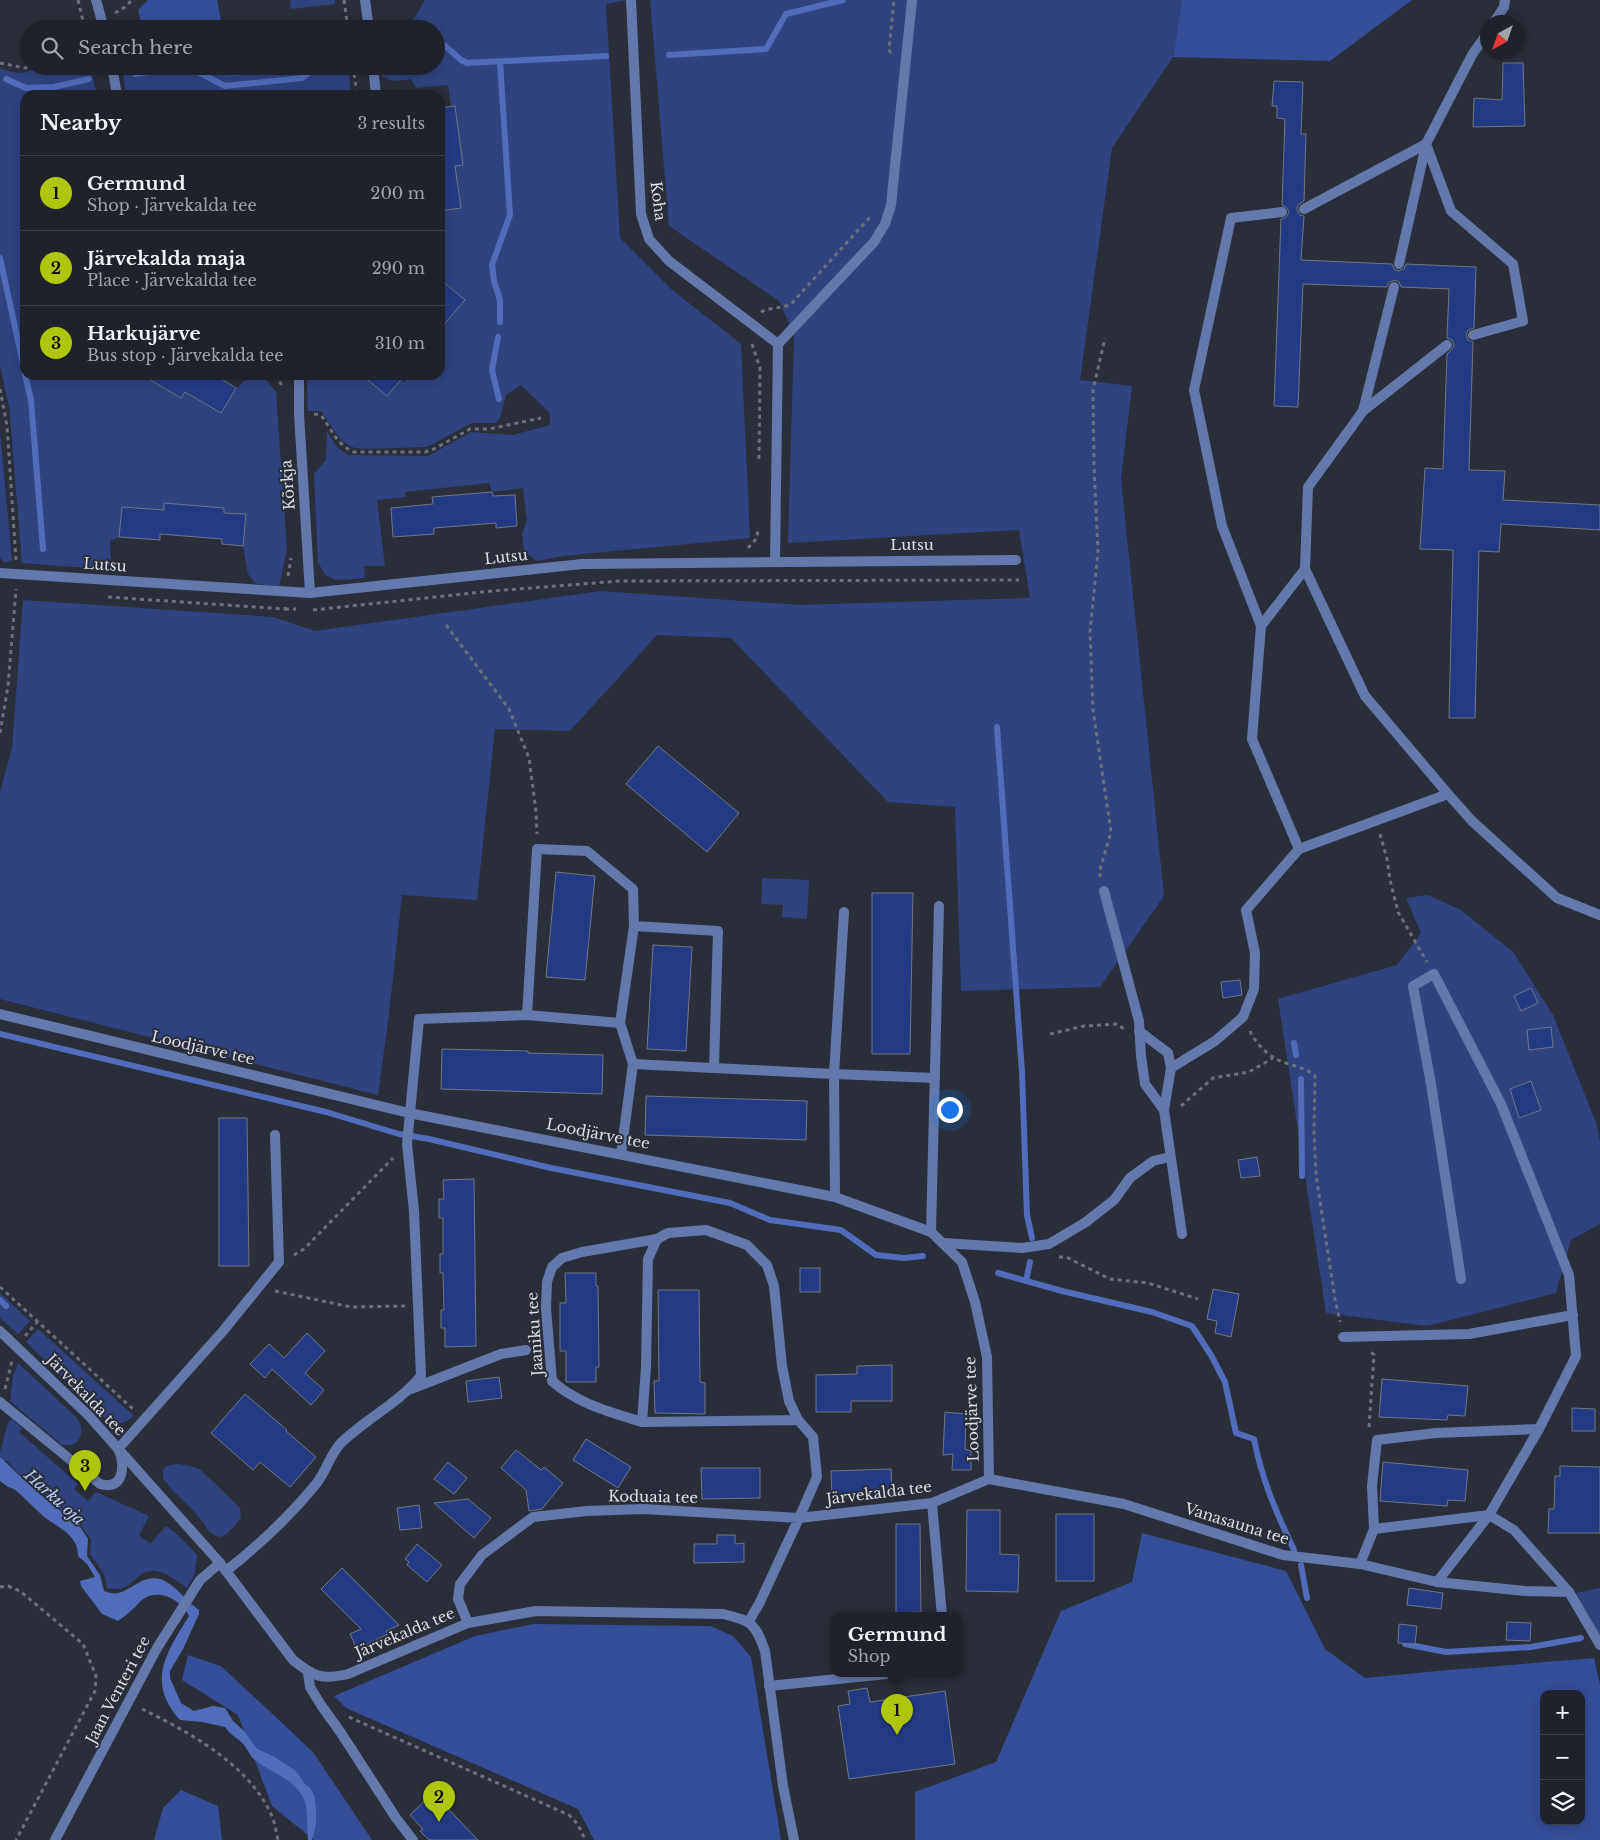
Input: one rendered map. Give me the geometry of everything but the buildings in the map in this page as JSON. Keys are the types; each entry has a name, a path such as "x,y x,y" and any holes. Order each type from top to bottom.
{"street":[{"path":"96,0 102,20"},
{"path":"365,0 368,20"},
{"name":"Koha","path":"631,0 641,214 649,239 669,261 778,344"},
{"path":"775,562 778,344 874,242 884,224 891,205 912,0"},
{"path":"1498,15 1504,4"},
{"path":"1399,264 1426,144 1472,55 1480,44"},
{"path":"114,75 117,90"},
{"path":"374,75 375,90"},
{"path":"1304,209 1426,144"},
{"path":"1426,144 1451,211 1513,264 1523,321 1474,335"},
{"path":"1282,212 1230,218 1194,390 1222,526 1261,626 1252,739 1299,849"},
{"path":"1363,411 1394,287"},
{"path":"1447,345 1363,411 1308,486 1305,569 1365,696 1448,794 1472,821 1557,898 1600,915"},
{"name":"Kõrkja","path":"299,380 299,414 310,593"},
{"name":"Lutsu","path":"0,573 286,593 310,593 582,564 1016,560"},
{"path":"1261,626 1305,569"},
{"path":"1171,1068 1215,1041 1243,1017 1254,989 1255,953 1246,910 1299,849 1448,794"},
{"path":"527,1015 537,849 587,851 633,889 634,926 620,1023 633,1064 621,1154"},
{"path":"1104,890 1139,1021 1145,1084 1165,1114"},
{"path":"931,1232 939,906"},
{"path":"835,1197 834,1074 844,912"},
{"path":"634,926 718,931 714,1068"},
{"path":"1438,1582 1489,1515 1539,1429 1576,1356 1570,1275 1502,1104 1434,974 1413,986 1431,1084 1461,1279"},
{"name":"Loodjärve tee","path":"0,1014 409,1118 621,1154 835,1197 931,1232 962,1262 975,1302 987,1357 988,1479"},
{"path":"410,1390 421,1376 414,1211 407,1144 420,1019 527,1015 620,1023"},
{"path":"1139,1031 1168,1053 1171,1068 1165,1114 1182,1234"},
{"path":"633,1064 935,1078"},
{"path":"2,1399 100,1484 117,1482 123,1469 123,1461 118,1449 223,1331 279,1262 275,1135"},
{"path":"943,1243 1022,1248 1049,1244 1086,1222 1114,1200 1130,1178 1153,1161 1170,1157"},
{"name":"Jaaniku tee","path":"798,1420 642,1422 595,1408 563,1391 552,1382 546,1308 547,1282 552,1267 562,1258 582,1252 657,1239 668,1232 706,1230 747,1245 767,1265 774,1286 782,1366 789,1401 798,1420 813,1437 817,1477 799,1518"},
{"path":"642,1422 646,1367 648,1259 657,1239"},
{"path":"1343,1337 1469,1334 1573,1314"},
{"name":"Järvekalda tee","path":"0,1331 89,1416 223,1567 293,1660 308,1673 330,1678 348,1674 468,1623 536,1611 723,1614 749,1620"},
{"path":"410,1390 501,1354 526,1350"},
{"name":"Jaan Venteri tee","path":"55,1840 157,1648 200,1580 249,1552 299,1505 319,1481 327,1463 341,1442 410,1390"},
{"path":"1360,1564 1374,1529 1372,1486 1378,1440 1436,1432 1539,1429"},
{"name":"Järvekalda tee","path":"799,1518 932,1503 988,1479"},
{"name":"Vanasauna tee","path":"988,1479 1124,1504 1283,1555 1360,1564 1438,1582 1525,1591 1569,1592"},
{"path":"932,1503 942,1612"},
{"name":"Koduaia tee","path":"468,1623 458,1599 460,1584 482,1555 533,1517 587,1511 644,1509 799,1518"},
{"path":"1374,1529 1489,1515 1514,1530 1569,1592 1600,1645"},
{"path":"794,1840 783,1786 766,1651 759,1634 749,1620 759,1604 799,1518"},
{"path":"308,1673 313,1693 396,1818 413,1840"},
{"path":"769,1686 858,1677"}],"path":[{"path":"78,0 83,20"},
{"path":"344,0 347,20"},
{"path":"0,63 20,67"},
{"path":"354,75 356,90"},
{"path":"1104,890 1100,873 1111,832 1093,710 1090,632 1098,551 1093,390 1105,338"},
{"path":"279,380 284,387 284,397"},
{"path":"299,414 313,413 321,416 337,441 345,448 354,452 424,452 434,449 470,429 489,428 541,418"},
{"path":"284,609 292,554"},
{"path":"103,597 322,610 620,581 1019,580"},
{"path":"16,590 26,591"},
{"path":"446,625 510,708 529,758 536,811 537,849"},
{"path":"1376,820 1387,859 1398,912 1434,974"},
{"path":"1243,1017 1253,1037 1273,1058 1308,1069 1316,1076 1314,1133 1316,1175 1334,1300 1343,1337"},
{"path":"1050,1034 1084,1026 1117,1024 1140,1042"},
{"path":"1165,1114 1213,1078 1250,1072 1273,1058"},
{"path":"279,1262 304,1249 407,1144"},
{"path":"1058,1256 1066,1257 1110,1280 1148,1283 1198,1299"},
{"path":"261,1285 279,1292 351,1307 418,1306"},
{"path":"0,1287 145,1420"},
{"path":"23,1338 38,1322"},
{"path":"1360,1336 1374,1355 1370,1428 1378,1440"},
{"path":"2,1399 12,1358"},
{"path":"0,1586 8,1586 20,1592 83,1644 96,1676 95,1691 16,1840"},
{"path":"128,1702 185,1730 228,1762 258,1790 272,1815 278,1840"},
{"path":"347,1716 569,1815 578,1824 582,1832 584,1838 581,1840"}],"shaded area":[{"path":"148,0 217,0 221,20 141,20 138,10"},
{"path":"290,0 335,0 335,4 291,9"},
{"path":"425,0 627,0 606,4 620,238 671,289 741,344 750,538 563,556 537,561 524,551 522,534 527,520 523,488 492,492 489,483 405,492 406,497 377,500 385,566 364,566 365,578 336,580 325,575 318,562 314,474 326,460 327,432 337,447 348,455 428,456 471,432 513,435 550,425 550,413 521,385 506,395 500,418 495,423 472,423 427,447 363,449 351,447 340,439 321,411 308,411 308,380 368,380 387,396 401,380 404,382 406,380 445,380 445,323 465,300 445,283 445,210 461,208 455,166 463,165 455,106 451,107 448,85 416,88 411,79 393,81 382,76 445,75 445,20 413,20"},
{"path":"650,0 1182,0 1173,57 1112,148 1080,380 1132,386 1121,479 1164,896 1100,987 961,991 955,807 888,802 731,638 657,635 570,731 495,729 477,900 402,895 378,1095 0,999 0,792 12,748 23,600 273,617 315,631 601,591 800,605 1030,598 1019,530 788,543 794,335 779,301 669,226"},
{"path":"1182,0 1412,0 1330,61 1173,57"},
{"path":"0,68 20,73 20,75 92,75 96,90 20,90 20,380 150,380 180,398 185,392 221,413 236,388 245,380 266,380 276,392 287,549 279,586 256,584 248,574 243,546 246,514 224,513 224,508 164,504 164,510 122,507 119,537 110,541 111,559 100,569 22,563 9,406 0,366"},
{"path":"123,75 224,75 228,77 254,75 349,75 350,90 125,90"},
{"path":"224,75 254,75 228,77"},
{"path":"0,431 12,560 5,563 0,558"},
{"path":"762,878 809,880 807,919 782,917 783,905 761,904"},
{"path":"1428,895 1461,910 1513,952 1553,1015 1597,1125 1600,1143 1600,1224 1571,1240 1556,1293 1427,1326 1326,1313 1278,999 1397,965 1421,933 1406,898"},
{"path":"0,1293 30,1321 18,1334 0,1318"},
{"path":"38,1329 134,1416 120,1423 105,1418 26,1342"},
{"path":"18,1363 77,1418 81,1430 80,1437 76,1443 62,1445 10,1401 13,1376"},
{"path":"12,1419 22,1428 19,1432 78,1484 74,1489 88,1501 96,1492 149,1516 139,1535 150,1544 166,1526 183,1539 197,1555 194,1576 187,1588 167,1575 154,1570 144,1573 123,1588 107,1588 104,1574 90,1554 91,1540 83,1528 27,1482 7,1461 0,1460 0,1452 8,1423"},
{"path":"0,1457 36,1491 81,1528 88,1539 87,1556 100,1575 104,1591 120,1593 139,1582 154,1578 163,1580 172,1586 199,1610 199,1614 183,1649 170,1671 170,1678 181,1703 194,1711 213,1706 225,1708 233,1721 244,1731 257,1749 273,1756 296,1771 314,1795 316,1824 312,1840 308,1840 305,1802 301,1794 290,1782 255,1760 244,1745 225,1727 180,1720 170,1706 164,1693 163,1668 173,1643 189,1616 186,1610 176,1601 162,1595 156,1595 142,1600 118,1621 102,1614 81,1586 80,1581 95,1577 87,1564 78,1556 75,1542 66,1532 43,1516 14,1489 0,1481"},
{"path":"178,1464 201,1470 240,1508 241,1518 227,1534 221,1537 214,1535 208,1530 204,1523 163,1478 163,1469 169,1465"},
{"path":"1142,1533 1286,1571 1325,1649 1365,1678 1594,1658 1600,1685 1600,1840 915,1840 915,1792 996,1762 1061,1611 1132,1582"},
{"path":"1600,1588 1600,1636 1576,1593"},
{"path":"533,1624 710,1626 733,1636 751,1657 781,1840 594,1840 578,1809 346,1708 334,1696 475,1636"},
{"path":"188,1655 221,1666 313,1752 372,1840 314,1840 272,1806 238,1715 182,1680"},
{"path":"181,1790 218,1806 222,1840 154,1840 163,1808"}],"waterway":[{"path":"669,55 766,49 786,14 843,0"},
{"path":"445,46 467,63 606,56"},
{"path":"500,62 510,215 492,265 494,281 500,300 500,322"},
{"path":"204,75 225,86 302,78 306,75"},
{"path":"6,79 26,88 54,87 89,79"},
{"path":"0,258 20,350"},
{"path":"498,337 492,370 499,399"},
{"path":"26,380 31,400 43,549"},
{"path":"997,727 1022,1072 1027,1215 1032,1238"},
{"path":"0,1034 326,1112 399,1134 429,1139 551,1168 730,1203 770,1220 841,1230 876,1255 904,1258 923,1256"},
{"path":"1294,1043 1296,1055"},
{"path":"1301,1079 1302,1176"},
{"path":"1026,1281 1030,1262"},
{"path":"998,1273 1062,1291 1152,1312 1192,1326 1211,1355 1225,1382 1236,1433 1254,1439 1270,1496 1294,1550"},
{"path":"0,1300 6,1306"},
{"path":"1301,1565 1307,1598"},
{"path":"1405,1644 1446,1652 1531,1647 1581,1638"}],"place":[{"name":"Harkujärve","path":"85,1491"},
{"name":"Germund","path":"897,1735"},
{"name":"Järvekalda maja","path":"439,1822"}],"water label":[{"name":"Harku oja","path":"55,1497"}]}
